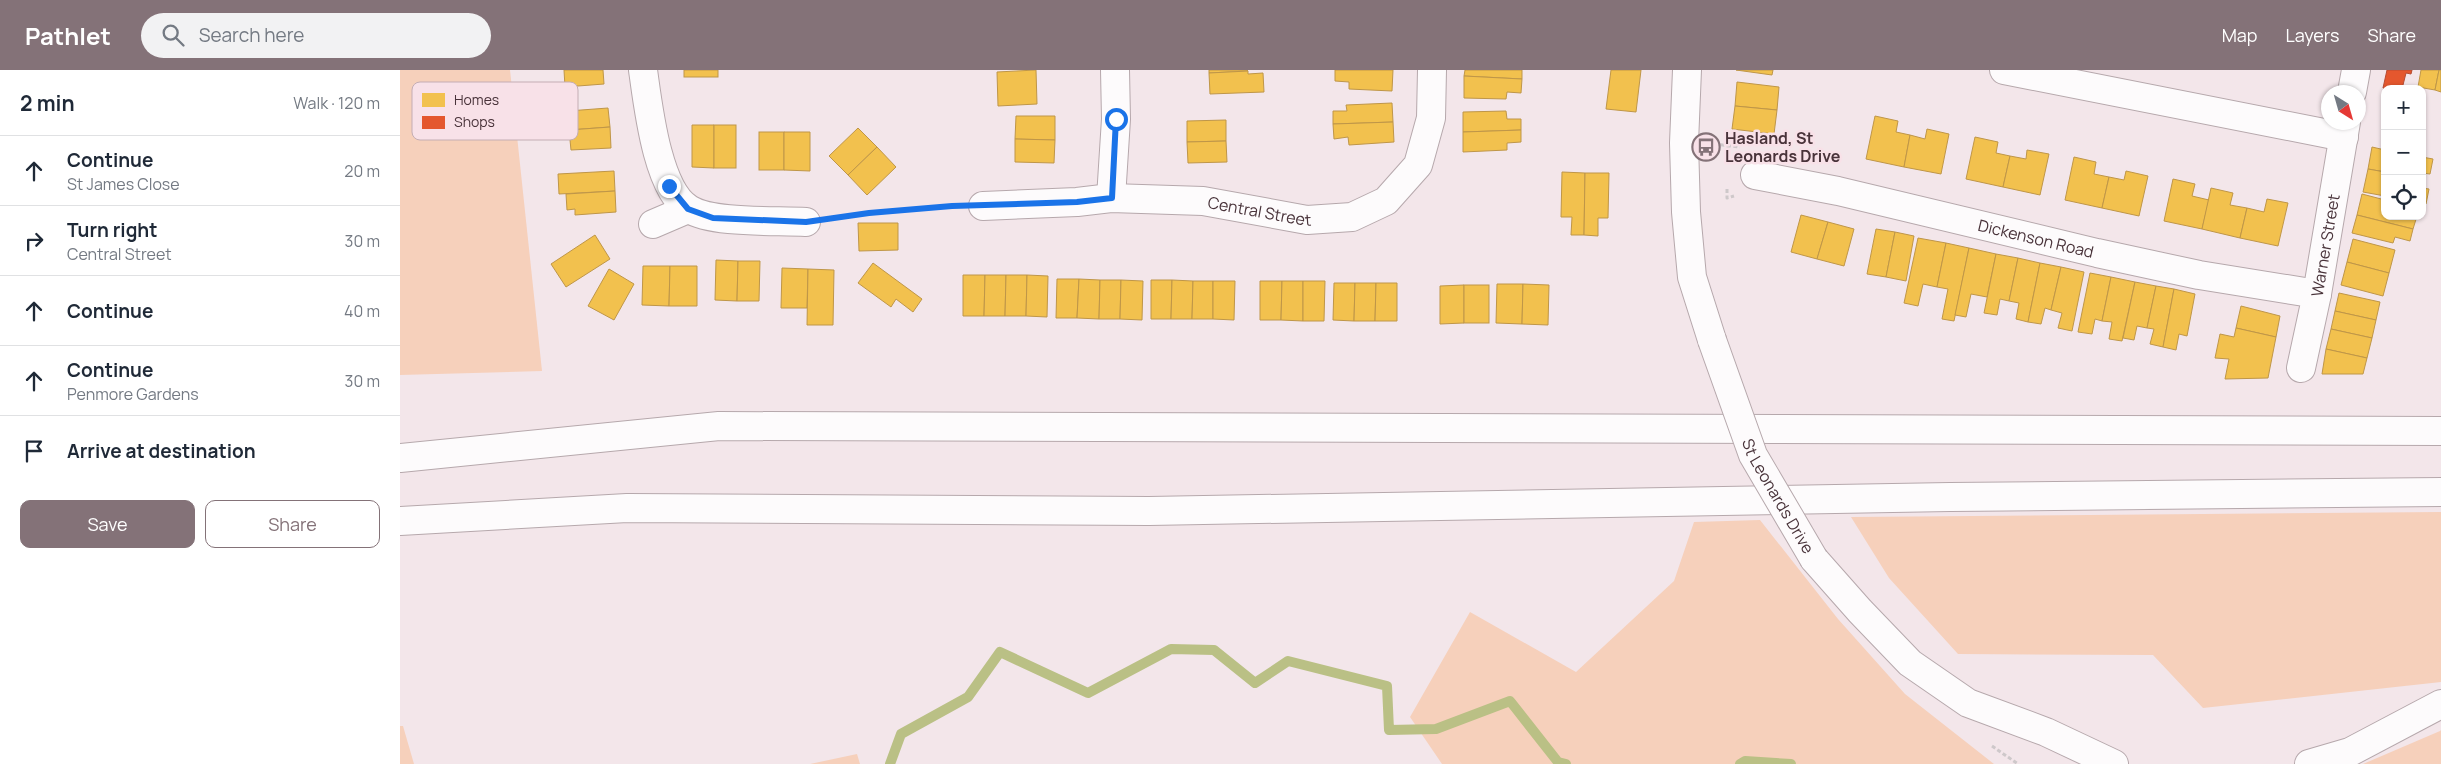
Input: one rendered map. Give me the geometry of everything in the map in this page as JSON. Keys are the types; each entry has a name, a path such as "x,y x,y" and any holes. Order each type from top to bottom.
{"main road":[{"path":"643,70 653,136 669,186 688,209 713,218 806,222"},
{"path":"1112,198 1116,119 1115,70"},
{"name":"Central Street","path":"984,206 1077,202 1112,198 1203,201 1307,220 1352,217 1386,201 1418,165 1430,118 1432,70"},
{"name":"St Leonards Drive","path":"1687,70 1684,143 1686,212 1692,277 1712,340 1753,455 1814,559 1910,663 1968,704 2046,732 2114,764"},
{"path":"2004,70 2321,126"},
{"path":"2353,85 2356,70"},
{"name":"Warner Street","path":"2301,368 2317,294 2345,130"},
{"name":"Dickenson Road","path":"1755,175 1858,195 2199,275 2317,294"},
{"path":"653,224 688,209"},
{"path":"400,458 719,426 2441,431"},
{"path":"400,521 627,508 1148,511 1940,497 2441,492"},
{"path":"2309,764 2350,752 2441,704"}],"path":[{"path":"1732,146 1742,147"},
{"path":"806,222 869,213 984,206"}],"shaded area":[{"path":"400,70 510,70 511,82 412,82 412,140 517,140 542,371 400,375"},
{"path":"2441,512 2441,682 2203,708 2153,655 1958,654 1889,578 1851,517"},
{"path":"1760,520 1838,619 1905,694 1994,764 1442,764 1410,717 1470,612 1576,672 1674,581 1694,522"},
{"path":"400,726 403,726 414,764 400,764"},
{"path":"2440,731 2441,764 2363,764"},
{"path":"857,754 860,764 810,764"}],"building: Homes":[{"path":"564,70 603,70 604,84 578,86 578,82 565,82"},
{"path":"684,70 718,70 718,77 684,77"},
{"path":"1036,70 1037,104 998,106 997,72"},
{"path":"1209,70 1247,70 1248,71 1209,73"},
{"path":"1335,70 1393,70 1392,91 1349,89 1349,82 1335,81"},
{"path":"1465,70 1522,70 1522,79 1464,76"},
{"path":"1611,70 1641,70 1636,112 1606,109"},
{"path":"1736,70 1773,70 1772,75"},
{"path":"2421,70 2439,70 2435,90 2426,88 2426,85 2418,85"},
{"path":"2439,70 2441,70 2441,92 2435,90"},
{"path":"1248,71 1248,74 1263,73 1264,92 1210,94 1209,73"},
{"path":"1464,76 1522,79 1521,93 1507,92 1506,99 1464,98"},
{"path":"1737,82 1779,87 1777,110 1735,106"},
{"path":"1392,103 1393,122 1333,124 1333,111 1347,111 1346,105"},
{"path":"1735,106 1777,110 1774,134 1732,129"},
{"path":"608,108 610,127 578,129 578,110"},
{"path":"1506,111 1507,119 1521,119 1521,130 1463,132 1463,112"},
{"path":"1016,116 1055,116 1055,140 1015,139"},
{"path":"1875,116 1898,121 1896,132 1910,135 1904,167 1866,159"},
{"path":"1226,120 1226,141 1187,142 1187,121"},
{"path":"1393,122 1394,142 1349,145 1348,137 1334,139 1333,124"},
{"path":"692,125 714,125 714,168 692,167"},
{"path":"714,125 736,125 736,168 714,168"},
{"path":"610,127 611,148 571,150 570,140 578,140 578,129"},
{"path":"858,128 877,147 848,175 829,156"},
{"path":"1927,129 1949,134 1941,174 1904,167 1910,135 1925,139"},
{"path":"1521,130 1521,142 1507,143 1507,150 1463,152 1463,132"},
{"path":"759,132 784,132 784,170 759,170"},
{"path":"784,132 810,132 810,171 784,170"},
{"path":"1975,137 1998,142 1996,153 2010,156 2003,187 1966,179"},
{"path":"1015,139 1055,140 1054,163 1015,162"},
{"path":"1226,141 1227,162 1188,163 1187,142"},
{"path":"877,147 896,167 867,195 848,175"},
{"path":"2372,147 2381,149 2381,171 2368,169"},
{"path":"2027,150 2049,154 2040,195 2003,187 2010,156 2026,159"},
{"path":"2074,157 2096,162 2094,174 2109,177 2102,208 2065,200"},
{"path":"2426,158 2433,159 2430,174 2426,174"},
{"path":"2368,169 2381,171 2381,195 2363,192"},
{"path":"614,171 615,191 559,194 558,174"},
{"path":"2126,171 2148,176 2139,216 2102,208 2109,177 2124,180"},
{"path":"1562,172 1585,173 1584,235 1571,235 1572,217 1561,217"},
{"path":"1585,173 1609,173 1608,218 1598,218 1598,236 1584,235"},
{"path":"2173,179 2195,184 2192,196 2209,200 2202,229 2164,221"},
{"path":"2211,188 2233,193 2230,205 2247,208 2240,238 2202,229"},
{"path":"2426,189 2429,189 2426,204"},
{"path":"615,191 616,212 575,215 575,209 567,210 566,194"},
{"path":"2362,194 2381,199 2381,220 2416,220 2413,229 2357,215"},
{"path":"2267,199 2288,203 2278,246 2240,238 2247,208 2264,212"},
{"path":"1801,215 1828,222 1817,259 1791,252"},
{"path":"2357,215 2413,229 2410,241 2395,237 2393,243 2352,233"},
{"path":"1828,222 1854,229 1844,266 1817,259"},
{"path":"858,223 898,223 898,250 859,251"},
{"path":"1876,229 1895,232 1886,277 1867,274"},
{"path":"1895,232 1914,236 1906,281 1886,277"},
{"path":"595,235 610,259 566,287 551,264"},
{"path":"1918,238 1946,243 1937,287 1923,284 1918,306 1904,303"},
{"path":"2353,239 2395,250 2389,273 2347,262"},
{"path":"1946,243 1969,248 1954,321 1942,319 1948,289 1937,287"},
{"path":"1969,248 1996,254 1987,297 1971,294 1966,317 1955,315"},
{"path":"1996,254 2018,258 2009,301 2000,299 1997,315 1984,313"},
{"path":"2018,258 2040,263 2028,322 2016,319 2019,303 2009,301"},
{"path":"716,260 738,261 737,301 715,300"},
{"path":"738,261 760,261 759,301 737,301"},
{"path":"2347,262 2389,273 2383,296 2341,285"},
{"path":"873,263 922,299 913,312 896,299 891,307 858,283"},
{"path":"2040,263 2061,267 2051,310 2045,308 2041,324 2028,322"},
{"path":"643,266 670,266 669,306 642,305"},
{"path":"670,266 697,266 697,306 669,306"},
{"path":"2061,267 2084,272 2072,331 2058,328 2062,313 2051,310"},
{"path":"782,268 808,269 807,308 781,308"},
{"path":"609,269 634,284 614,320 588,306"},
{"path":"808,269 834,270 833,325 807,325"},
{"path":"2090,273 2111,277 2102,321 2095,319 2092,334 2078,332"},
{"path":"963,275 985,275 984,316 963,316"},
{"path":"985,275 1006,275 1005,316 984,316"},
{"path":"1006,275 1027,275 1026,316 1005,316"},
{"path":"1027,275 1048,276 1047,317 1026,316"},
{"path":"2111,277 2135,282 2122,341 2109,339 2112,322 2102,321"},
{"path":"1057,279 1079,279 1077,318 1056,318"},
{"path":"1079,279 1100,280 1099,319 1077,318"},
{"path":"1100,280 1121,280 1120,319 1099,319"},
{"path":"1121,280 1143,281 1142,320 1120,319"},
{"path":"1151,280 1172,280 1171,319 1151,319"},
{"path":"1172,280 1193,281 1192,319 1171,319"},
{"path":"1193,281 1213,281 1213,319 1192,319"},
{"path":"1213,281 1235,281 1234,320 1213,319"},
{"path":"1260,281 1282,281 1281,320 1260,320"},
{"path":"1282,281 1303,281 1303,321 1281,320"},
{"path":"1303,281 1325,281 1324,321 1303,321"},
{"path":"2135,282 2156,286 2147,328 2137,326 2134,340 2123,338"},
{"path":"1334,283 1355,283 1354,321 1333,320"},
{"path":"1355,283 1376,283 1375,321 1354,321"},
{"path":"1376,283 1397,283 1397,321 1375,321"},
{"path":"1497,284 1523,284 1522,324 1496,323"},
{"path":"1523,284 1549,285 1548,325 1522,324"},
{"path":"1464,285 1464,323 1440,324 1440,286"},
{"path":"1464,285 1489,285 1489,323 1464,323"},
{"path":"2156,286 2174,289 2163,347 2150,344 2154,329 2147,328"},
{"path":"2174,289 2195,294 2187,336 2179,334 2176,350 2163,347"},
{"path":"2339,293 2380,302 2376,320 2335,311"},
{"path":"2241,306 2280,316 2276,337 2236,328"},
{"path":"2335,311 2376,320 2372,338 2331,329"},
{"path":"2236,328 2276,337 2268,378 2225,379 2229,359 2215,358 2220,334 2234,337"},
{"path":"2331,329 2372,338 2367,358 2326,349"},
{"path":"2326,349 2367,358 2363,374 2322,374"}],"building: Shops":[{"path":"2387,70 2412,70 2411,74 2406,73 2403,85 2384,85"}],"waterway":[{"path":"890,764 901,734 968,697 1000,652 1088,693 1171,649 1214,650 1255,683 1288,661 1387,686 1389,730 1436,729 1510,701 1558,762 1566,764"},
{"path":"1740,764 1745,761 1791,764"}],"place":[{"name":"Hasland, St Leonards Drive","path":"1706,147"}],"route":[{"path":"669,186 688,209 713,218 806,222 869,213 952,206 1077,202 1112,198 1116,119"}]}
